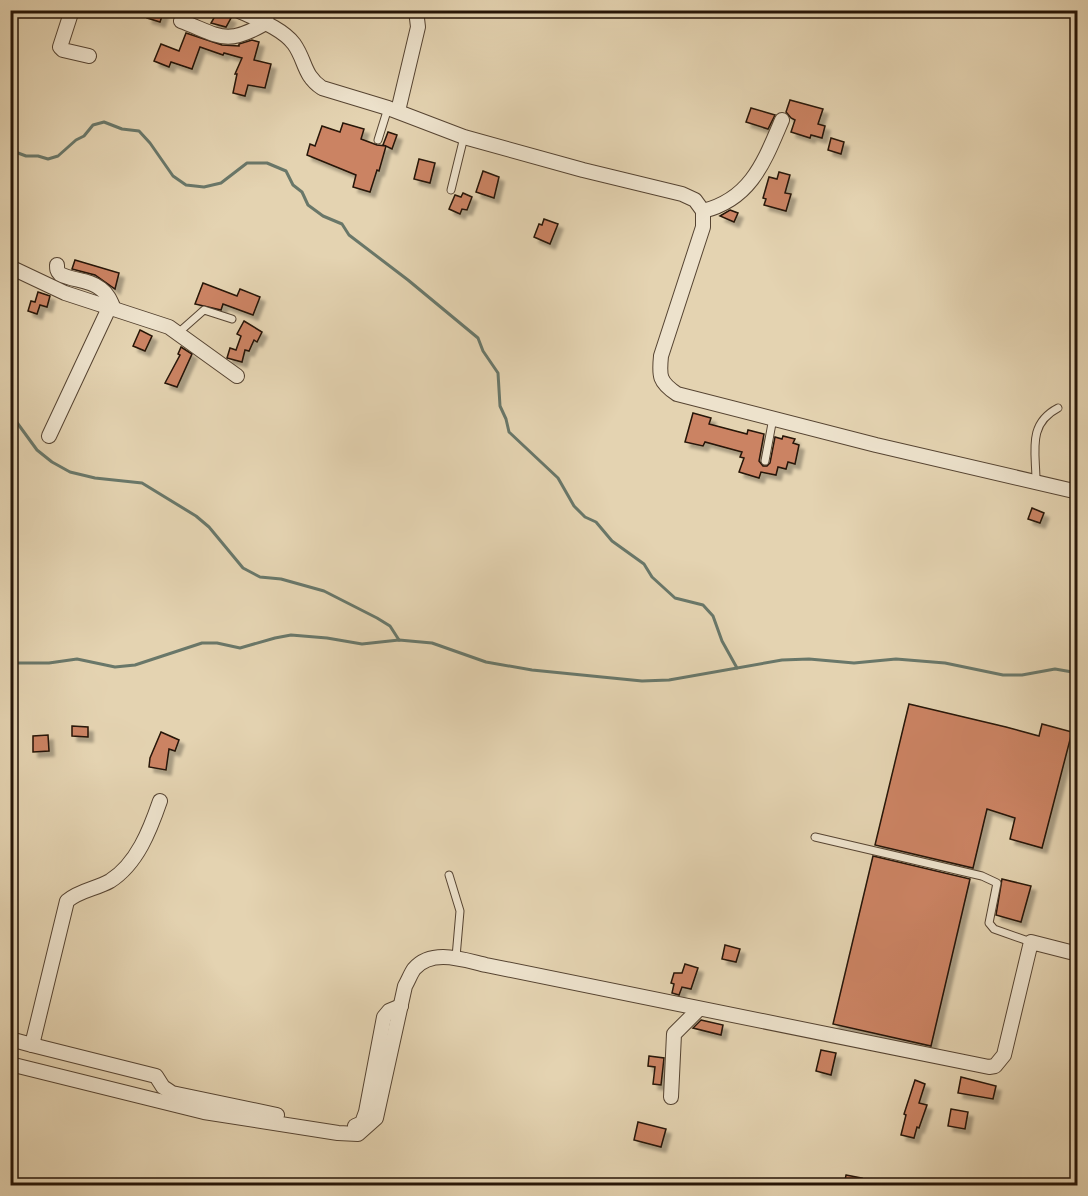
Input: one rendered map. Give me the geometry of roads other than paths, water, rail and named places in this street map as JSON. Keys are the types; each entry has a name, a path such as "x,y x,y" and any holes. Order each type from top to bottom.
{"street":[{"path":"72,10 60,47 63,50 89,56"},
{"path":"237,10 266,17 286,35 296,46 313,82 322,88 393,109 464,137 583,170 682,194 695,200 703,211 703,227 660,356 659,374 665,386 677,394 1077,492"},
{"path":"393,109 418,27 416,10"},
{"path":"181,21 222,37 231,38 244,35 266,17"},
{"path":"703,211 731,200 754,179 782,120"},
{"path":"49,436 112,308 102,289 89,282 61,274 57,265"},
{"path":"10,267 65,293 169,327 237,376"},
{"path":"32,1045 67,902 74,895 110,881 122,870 137,853 150,832 159,801"},
{"path":"10,1064 204,1112 338,1133 358,1134 375,1118 405,986 414,969 428,958 456,957 699,1009 982,1066 995,1066 1004,1055 1031,942 1077,954"},
{"path":"10,1039 156,1076 163,1088 172,1094 283,1116 354,1127 362,1123 366,1112 384,1017 389,1011 401,1006"},
{"path":"671,1097 674,1034 699,1009"}],"lane":[{"path":"378,140 393,109"},
{"path":"451,190 464,137"},
{"path":"178,333 204,310 232,319"},
{"path":"1036,481 1036,432 1039,423 1048,413 1058,408"},
{"path":"765,461 773,418"},
{"path":"815,837 982,876 997,883 989,923 994,928 1031,942"},
{"path":"449,875 460,911 456,957"}],"waterway":[{"path":"10,150 26,156 48,159 58,156 84,136 93,125 104,122 122,129 139,131 173,176 186,185 204,187 221,183 247,163 267,163 286,171 293,185 302,192 308,205 323,216 342,224 349,235 478,338 483,351 498,373 500,406 509,432 558,478 574,506 585,517 596,522 612,541 644,564 652,577 675,598 703,605 713,616 722,641 737,668"},
{"path":"10,413 37,450 52,462 70,472 95,478 142,483 196,516 209,527 243,568 260,577 281,579 324,591 390,626 399,640"},
{"path":"10,663 49,663 77,659 115,667 135,665 202,643 217,643 240,648 291,635 362,644 399,640 432,643 486,662 532,670 642,681 669,680 782,660 809,659 854,663 896,659 945,663 1003,675 1022,675 1055,669 1078,673"}]}
